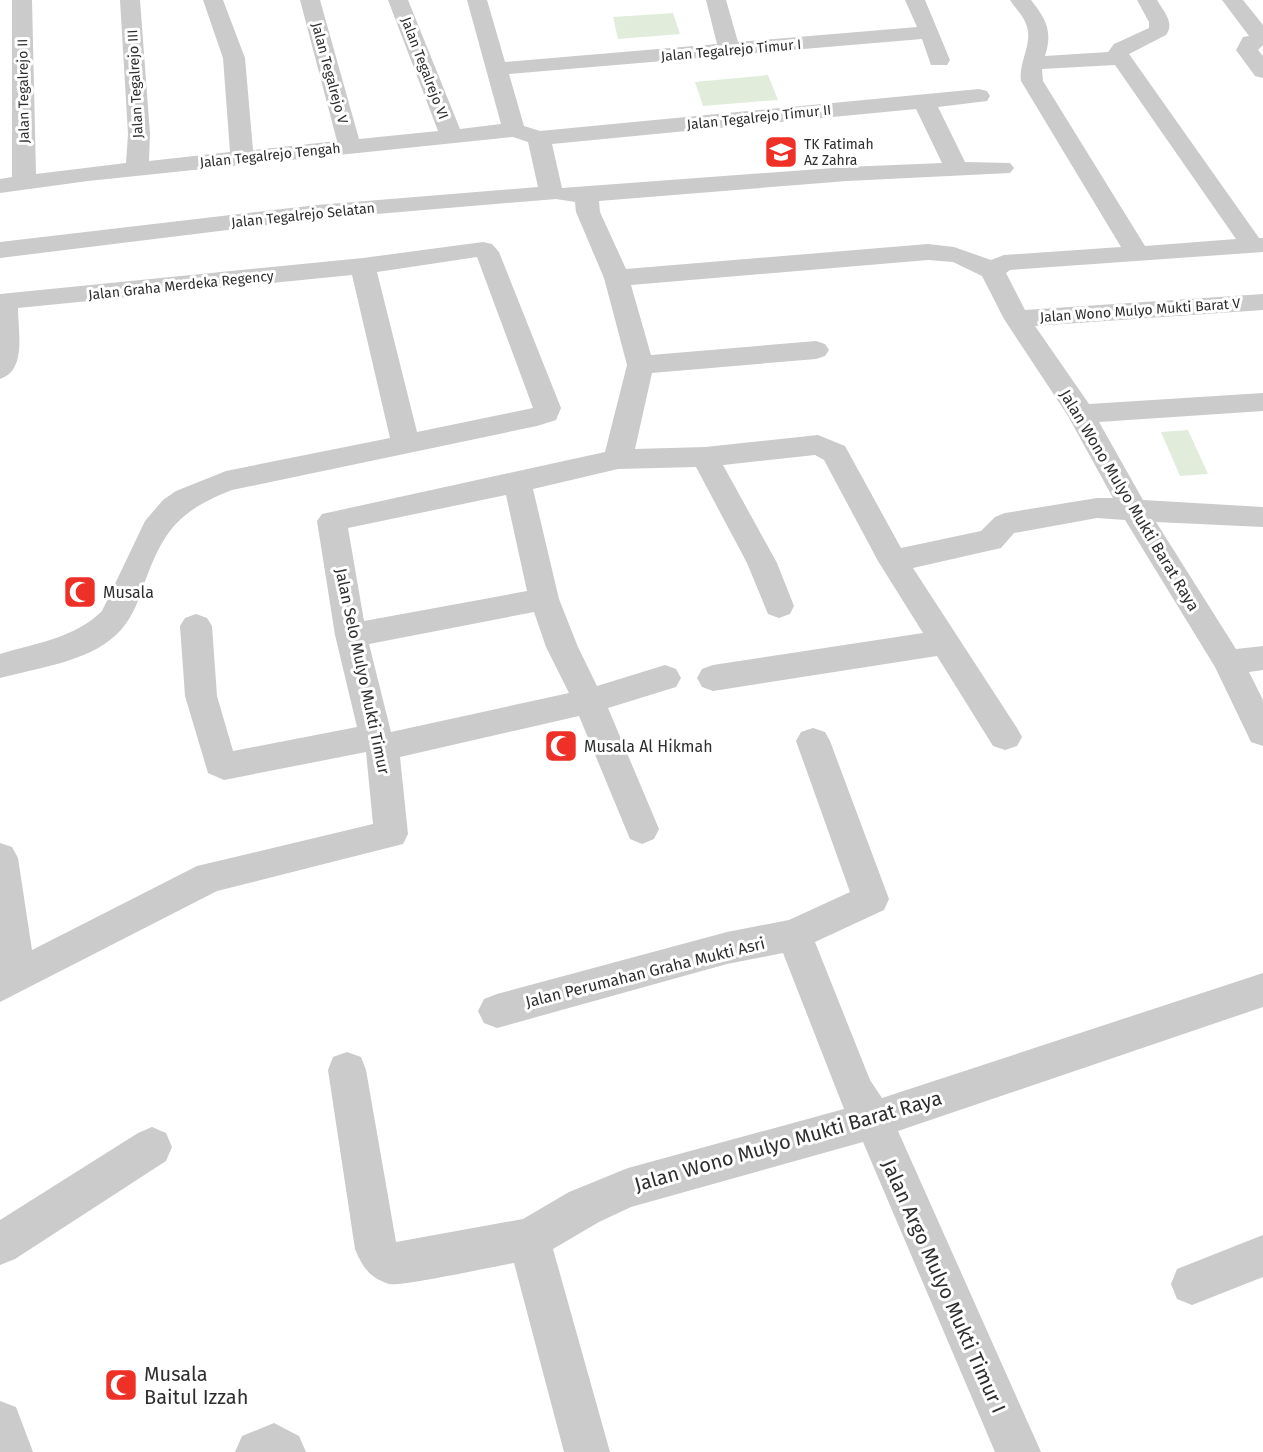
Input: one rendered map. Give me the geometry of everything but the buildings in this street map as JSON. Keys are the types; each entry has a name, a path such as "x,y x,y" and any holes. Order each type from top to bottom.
{"street":[{"name":"Jalan Tegalrejo II","path":"21,0 24,182"},
{"name":"Jalan Tegalrejo III","path":"130,0 139,134 137,169"},
{"path":"213,0 234,58 242,159"},
{"name":"Jalan Tegalrejo V","path":"310,0 350,147"},
{"name":"Jalan Tegalrejo VI","path":"398,0 452,137"},
{"path":"485,0 477,0 514,130"},
{"path":"716,0 729,49"},
{"path":"915,0 930,32 939,60"},
{"path":"1020,0 1038,24 1039,47 1030,72 1032,81 1138,255"},
{"path":"1147,0 1160,22 1158,32 1118,53 1257,245"},
{"path":"1232,0 1262,39 1251,42 1247,50 1263,71"},
{"name":"Jalan Tegalrejo Timur I","path":"496,69 930,32"},
{"path":"1033,63 1121,58"},
{"name":"Jalan Tegalrejo Timur II","path":"539,138 979,96"},
{"path":"924,101 957,169"},
{"name":"Jalan Tegalrejo Tengah","path":"0,186 137,169 514,130 539,138"},
{"path":"539,138 551,193 587,195 847,174 1002,168"},
{"name":"Jalan Tegalrejo Selatan","path":"0,250 317,212 551,193"},
{"path":"587,195 588,212 617,278 640,365 618,459"},
{"path":"617,278 928,252 951,252 969,257 992,271 1004,263 1257,245"},
{"name":"Jalan Graha Merdeka Regency","path":"0,666 93,636 113,619 147,542 163,514 178,501 226,481 537,417 546,413 547,408 487,252 477,248 363,266 3,302"},
{"path":"363,266 406,444"},
{"name":"Jalan Wono Mulyo Mukti Barat Raya","path":"992,271 1017,319 1081,414 1133,509 1228,662 1263,733"},
{"path":"0,369 4,366 3,302"},
{"name":"Jalan Wono Mulyo Mukti Barat V","path":"1017,319 1263,302"},
{"path":"640,365 816,350"},
{"path":"1081,414 1263,402"},
{"path":"642,829 589,700 562,647 544,598 517,481 618,459 705,457 818,445 828,448 840,459 893,561 1005,737"},
{"path":"705,457 762,563 779,606"},
{"name":"Jalan Selo Mulyo Mukti Timur","path":"9,980 210,877 391,834 379,742 351,635 334,520 490,489 517,481"},
{"path":"893,561 990,540 1005,524 1097,508 1263,516"},
{"path":"351,635 544,598"},
{"path":"196,626 201,696 220,763 224,766 379,742 589,700 665,678"},
{"path":"713,678 946,642"},
{"path":"1228,662 1263,658"},
{"name":"Jalan Perumahan Graha Mukti Asri","path":"497,1011 727,948 794,935 871,899 813,741"},
{"path":"0,858 9,980"},
{"name":"Jalan Argo Mulyo Mukti Timur I","path":"794,935 855,1091 873,1120 1018,1452"},
{"name":"Jalan Wono Mulyo Mukti Barat Raya","path":"347,1070 376,1249 382,1258 392,1264 529,1239 584,1207 628,1188 873,1120 1263,990"},
{"path":"0,1244 152,1147"},
{"path":"529,1239 587,1452"},
{"path":"1192,1284 1263,1256"},
{"path":"0,1423 10,1452"},
{"path":"258,1452 274,1446 283,1452"}],"green space":[{"path":"673,13 680,34 618,39 613,17"},
{"path":"768,75 778,100 703,106 695,82"},
{"path":"1188,430 1208,474 1180,476 1161,432"}],"place":[{"name":"TK Fatimah Az Zahra","path":"781,152"},
{"name":"Musala","path":"80,592"},
{"name":"Musala Al Hikmah","path":"561,746"},
{"name":"Musala Baitul Izzah","path":"121,1385"}]}
